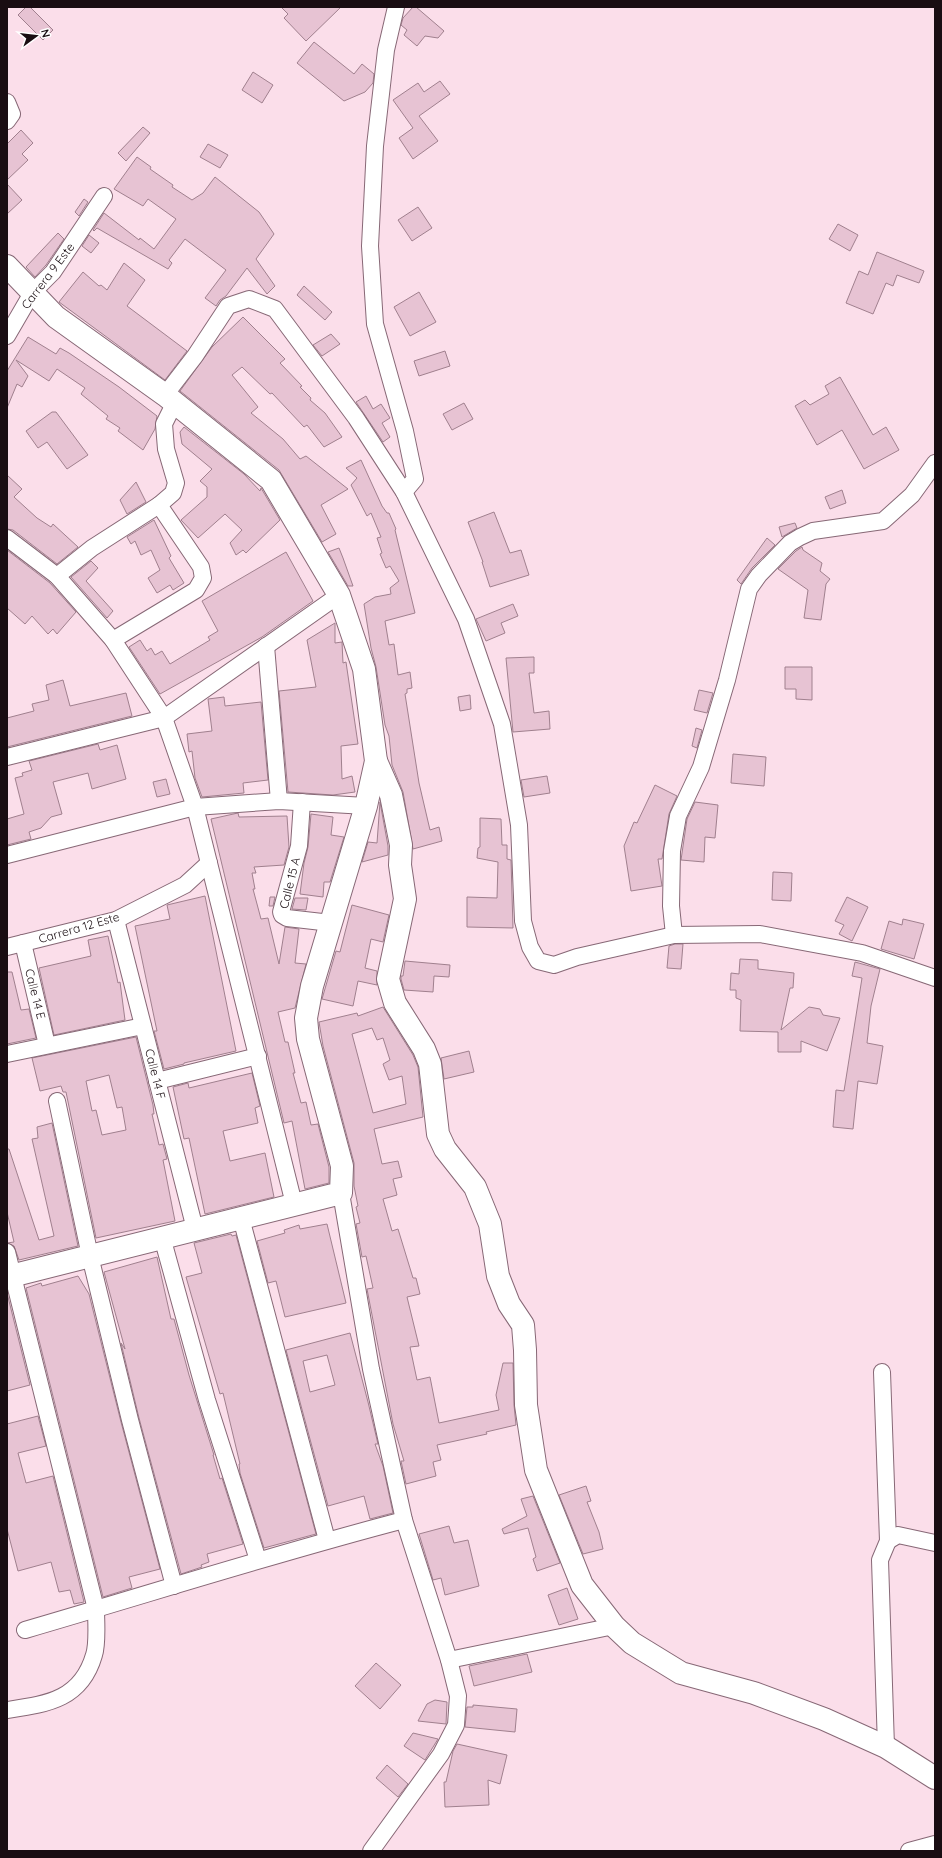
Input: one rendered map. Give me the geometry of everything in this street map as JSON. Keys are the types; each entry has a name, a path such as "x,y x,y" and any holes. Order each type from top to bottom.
{"main road":[{"path":"7,266 32,294 56,317 170,399 271,480 339,595 364,669 376,761 391,795 401,845 400,865 405,899 388,979 396,1003 424,1048 430,1064 438,1134 445,1149 475,1187 490,1224 498,1276 509,1304 523,1325 526,1405 536,1470 582,1585 614,1626 632,1643 681,1673 754,1693 824,1719 886,1747 935,1778"},
{"path":"10,1276 341,1193 342,1166 308,1039 306,1018 312,986 366,806 376,761"}],"street":[{"path":"396,7 386,50 375,146 370,246 375,324 405,431 415,478 404,492"},
{"path":"7,121 12,114 8,102"},
{"name":"Carrera 9 Este","path":"7,336 32,294 53,272 104,196"},
{"path":"57,576 92,548 159,505 173,492 176,483 166,449 164,424 170,399 195,356 228,306 249,299 275,309 356,418 404,492 466,619 502,724 519,825 523,921 530,947 538,961 554,965 577,957 674,935 760,934 862,953 935,978"},
{"path":"674,935 671,906 672,851 678,816 701,767 728,680 749,589 759,575 790,543 813,531 883,521 912,495 935,463"},
{"path":"113,640 196,590 203,578 201,567 159,505"},
{"path":"7,538 57,576 113,640 164,718 195,807 294,1204"},
{"path":"7,757 164,718 339,595"},
{"path":"266,646 268,691 279,801"},
{"path":"7,855 195,807 279,801 366,806"},
{"name":"Calle 15 A","path":"302,802 299,846 281,912 282,915 287,918 331,924"},
{"name":"Carrera 12 Este","path":"7,946 116,920 185,885 209,863"},
{"name":"Calle 14 F","path":"116,920 195,1229"},
{"name":"Calle 14 E","path":"23,943 47,1045"},
{"path":"7,1054 143,1026"},
{"path":"157,1081 258,1056"},
{"path":"57,1101 90,1256 130,1420 174,1586"},
{"path":"341,1193 371,1370 404,1520 449,1660 458,1696 456,1726 441,1754 371,1851"},
{"path":"241,1218 327,1540"},
{"path":"162,1238 207,1400 258,1560"},
{"path":"7,1252 10,1276 96,1609 94,1655 81,1683 61,1698 7,1710"},
{"path":"882,1372 888,1541 880,1560 886,1747"},
{"path":"25,1630 258,1560 404,1520"},
{"path":"888,1541 898,1535 935,1543"},
{"path":"449,1660 614,1626"},
{"path":"910,1851 935,1844"}],"building":[{"path":"26,7 30,7 53,30 43,40 18,15"},
{"path":"281,7 341,7 306,41 284,18 288,14"},
{"path":"413,7 416,7 444,31 438,38 425,36 417,46 404,35 407,30 401,25 403,18"},
{"path":"314,42 354,74 362,64 374,74 373,83 365,92 344,101 297,63"},
{"path":"253,72 273,85 262,103 242,90"},
{"path":"440,81 450,94 419,116 438,141 413,159 399,138 413,128 393,100 418,83 424,92"},
{"path":"143,127 150,133 126,161 118,153"},
{"path":"21,130 33,143 22,154 28,160 7,180 7,144"},
{"path":"208,144 228,155 220,168 200,157"},
{"path":"137,157 151,167 150,169 173,185 172,187 192,200 203,193 215,177 259,212 274,234 256,259 275,286 267,294 247,268 226,296 220,300 216,306 205,298 226,270 185,239 169,260 172,263 168,269 97,228 94,231 93,230 104,213 139,240 140,238 154,249 176,219 148,199 143,206 114,189"},
{"path":"7,184 22,200 7,214"},
{"path":"84,199 88,202 79,216 75,212"},
{"path":"418,207 432,228 412,241 398,220"},
{"path":"838,224 858,235 850,251 829,239"},
{"path":"58,233 64,239 46,265 35,277 26,267"},
{"path":"89,235 99,243 91,253 82,246"},
{"path":"877,252 924,271 919,283 897,275 893,286 886,283 873,314 846,303 859,271 868,275"},
{"path":"124,263 145,280 127,306 187,351 165,380 59,302 83,272 99,286 101,285 107,290"},
{"path":"304,286 332,312 325,320 297,295"},
{"path":"419,292 436,322 410,336 394,307"},
{"path":"243,317 285,359 280,363 302,386 300,387 311,398 310,400 325,413 342,437 324,447 307,425 304,427 272,393 270,394 242,367 232,375 258,407 251,413 283,439 300,459 306,456 348,489 321,505 336,534 322,542 279,470 180,391 212,347"},
{"path":"331,334 340,344 322,356 313,345"},
{"path":"28,337 56,354 60,348 69,353 119,387 157,416 155,429 143,450 118,431 120,428 106,419 108,416 81,394 85,388 57,369 49,381 16,360 28,376 22,387 17,384 7,408 7,371"},
{"path":"445,351 450,366 419,376 414,361"},
{"path":"840,377 873,435 886,427 899,450 864,469 842,430 817,445 795,406 805,400 810,405 829,394 825,386"},
{"path":"366,396 373,409 381,404 390,418 382,423 390,437 383,442 356,402"},
{"path":"464,403 473,419 452,430 443,414"},
{"path":"52,412 56,412 88,455 67,469 47,442 38,448 26,431"},
{"path":"184,427 244,474 260,491 261,488 280,520 246,553 243,550 236,555 230,543 242,530 225,514 198,538 181,520 207,497 207,487 200,481 212,469 182,444 180,432"},
{"path":"361,460 382,506 387,513 389,513 396,529 415,613 385,621 389,645 394,644 398,675 410,672 412,688 407,689 407,693 405,694 419,783 430,830 439,827 442,841 413,849 403,792 392,765 389,736 385,725 364,604 375,597 391,594 390,588 399,581 390,566 386,568 380,554 382,553 377,538 381,537 371,513 367,516 351,485 357,478 346,468"},
{"path":"7,475 22,489 14,497 37,518 51,527 53,524 78,547 57,564 13,530 7,529"},
{"path":"136,482 146,502 127,514 120,500"},
{"path":"842,490 846,503 830,509 825,497"},
{"path":"494,512 510,553 521,550 529,575 490,587 483,562 468,522"},
{"path":"154,520 171,556 169,558 184,583 173,590 170,585 157,593 148,578 160,570 151,550 141,555 135,541 131,544 127,537"},
{"path":"795,523 797,528 782,537 779,527"},
{"path":"767,538 775,545 752,568 741,584 737,580"},
{"path":"802,547 803,550 822,563 820,571 830,579 826,584 821,620 804,618 808,590 778,569"},
{"path":"339,548 353,586 348,586 328,552"},
{"path":"7,550 50,583 76,612 57,634 53,629 48,634 32,616 25,624 7,608"},
{"path":"286,552 313,601 262,637 160,694 129,647 140,640 147,651 151,648 155,655 162,651 170,664 210,640 208,637 218,631 202,601"},
{"path":"91,561 98,568 86,581 113,611 107,618 71,577"},
{"path":"513,604 518,616 501,623 505,633 486,641 476,619"},
{"path":"335,623 335,643 342,642 343,663 346,662 358,744 341,746 342,779 352,776 355,792 333,795 288,792 279,691 316,687 307,640"},
{"path":"534,657 534,673 529,673 534,713 549,711 550,729 513,732 506,658"},
{"path":"785,667 812,667 812,700 796,699 796,689 785,689"},
{"path":"63,680 70,706 126,693 132,716 7,747 7,718 34,711 32,704 49,700 46,685"},
{"path":"699,690 713,693 707,713 694,710"},
{"path":"470,695 471,709 460,711 458,697"},
{"path":"224,697 225,706 261,702 268,780 243,783 244,793 202,797 195,778 192,751 189,752 187,734 212,731 208,699"},
{"path":"696,728 702,730 697,748 692,746"},
{"path":"98,744 100,750 117,745 126,779 92,789 88,773 53,782 62,814 51,817 41,828 29,832 31,839 7,845 7,819 24,814 15,778 23,776 22,773 32,770 29,761"},
{"path":"733,754 766,757 764,786 731,783"},
{"path":"547,776 550,793 524,797 521,780"},
{"path":"166,779 170,794 157,797 153,782"},
{"path":"655,785 677,796 669,814 662,859 658,859 662,886 631,891 624,846 634,822 637,823"},
{"path":"380,802 388,846 388,855 362,862 368,842 377,843"},
{"path":"695,802 718,805 715,838 705,837 704,862 681,860 687,819"},
{"path":"238,813 239,817 287,816 289,847 284,865 254,867 256,873 252,873 255,889 253,889 261,919 268,918 279,964 285,927 299,929 295,963 306,964 295,1008 278,1012 285,1042 288,1042 295,1073 293,1073 301,1103 306,1102 311,1125 318,1124 329,1167 329,1183 305,1189 292,1121 284,1123 211,819"},
{"path":"311,814 333,817 331,835 344,837 330,882 324,882 323,897 300,894 304,863 308,847"},
{"path":"480,818 501,819 502,845 507,845 507,859 511,860 513,928 467,927 467,897 497,898 498,862 477,858 478,848 480,847"},
{"path":"773,872 792,873 791,901 772,900"},
{"path":"205,896 236,1051 164,1069 154,1031 157,1031 135,926 170,919 167,905"},
{"path":"270,897 275,897 273,906 269,906"},
{"path":"847,897 868,907 852,941 839,934 844,925 835,921"},
{"path":"295,898 308,898 306,910 292,909"},
{"path":"352,905 389,915 383,942 371,939 365,968 377,971 377,985 358,981 353,1006 322,999 336,951 340,952"},
{"path":"903,919 924,924 914,959 881,949 889,921 902,925"},
{"path":"108,936 118,983 120,982 125,1020 54,1035 39,968 91,956 88,940"},
{"path":"683,944 681,969 667,968 669,946"},
{"path":"740,959 758,960 758,969 794,973 793,988 790,988 781,1030 809,1007 820,1009 823,1015 840,1018 827,1051 801,1041 801,1052 778,1052 778,1032 740,1031 741,1000 736,998 736,990 730,990 731,973 739,974"},
{"path":"405,961 450,965 449,977 434,976 433,992 404,990 401,976 403,976"},
{"path":"855,962 880,969 871,1006 867,1043 883,1046 877,1084 858,1081 853,1129 833,1127 836,1090 844,1091 862,978 852,976"},
{"path":"7,972 12,972 21,1010 29,1009 36,1038 7,1044"},
{"path":"383,1007 413,1055 418,1067 423,1117 374,1129 382,1164 398,1161 402,1177 393,1179 397,1195 383,1199 392,1231 398,1229 413,1278 416,1278 420,1294 407,1297 419,1346 410,1347 417,1380 430,1377 439,1423 499,1410 496,1395 503,1363 513,1363 516,1425 486,1432 487,1434 437,1445 441,1460 433,1462 436,1476 406,1484 401,1461 404,1461 393,1424 367,1289 373,1288 366,1256 362,1257 356,1224 360,1223 356,1207 358,1206 354,1186 354,1163 323,1046 319,1022 357,1013 358,1016","holes":["372,1028 377,1040 383,1038 390,1060 383,1064 389,1080 402,1076 406,1104 373,1113 352,1034"]},
{"path":"136,1037 153,1105 154,1114 152,1114 159,1145 163,1144 167,1159 163,1160 175,1221 96,1238 66,1092 63,1092 61,1086 40,1091 32,1058","holes":["109,1075 117,1108 122,1107 126,1130 102,1135 96,1110 92,1111 86,1081"]},
{"path":"469,1051 474,1072 444,1079 441,1058"},
{"path":"252,1073 260,1106 255,1108 258,1123 223,1131 230,1161 265,1153 274,1197 205,1214 189,1138 184,1139 173,1087 188,1083 189,1088"},
{"path":"52,1123 78,1246 19,1260 14,1246 7,1243 14,1242 7,1212 7,1149 9,1149 39,1240 54,1236 32,1139 38,1138 37,1127"},
{"path":"327,1224 346,1303 285,1317 276,1281 268,1283 257,1241 285,1233 284,1230 299,1225 300,1229"},
{"path":"231,1234 232,1236 236,1235 316,1534 264,1548 240,1473 240,1464 223,1393 220,1394 186,1277 202,1273 194,1243"},
{"path":"157,1257 171,1319 174,1319 220,1479 222,1478 243,1544 207,1554 209,1562 201,1565 202,1567 181,1574 139,1418 121,1343 125,1349 104,1272"},
{"path":"78,1276 89,1294 160,1569 129,1577 132,1588 103,1597 26,1288 41,1283 42,1286"},
{"path":"7,1293 30,1385 7,1391"},
{"path":"350,1333 378,1444 375,1444 383,1466 393,1513 370,1519 364,1496 328,1506 286,1350","holes":["327,1355 335,1385 310,1392 303,1361"]},
{"path":"38,1416 46,1446 18,1453 26,1483 53,1476 84,1602 74,1604 70,1590 59,1592 51,1562 18,1571 7,1529 7,1424"},
{"path":"586,1486 591,1501 587,1502 599,1532 603,1549 583,1554 559,1495"},
{"path":"533,1496 560,1563 537,1571 533,1559 536,1557 528,1528 504,1534 502,1529 527,1516 521,1499"},
{"path":"449,1526 454,1543 468,1540 479,1586 445,1595 441,1578 433,1580 419,1534"},
{"path":"567,1588 578,1619 559,1625 548,1595"},
{"path":"527,1654 532,1672 474,1686 469,1666"},
{"path":"376,1663 401,1685 380,1709 355,1686"},
{"path":"435,1700 447,1702 446,1724 418,1721 427,1704"},
{"path":"473,1705 517,1709 515,1732 465,1727 467,1707 473,1707"},
{"path":"413,1733 438,1739 425,1760 404,1746"},
{"path":"457,1744 507,1755 500,1784 488,1780 489,1805 445,1807 444,1782 446,1782 453,1751"},
{"path":"387,1765 408,1784 398,1797 376,1778"}]}
